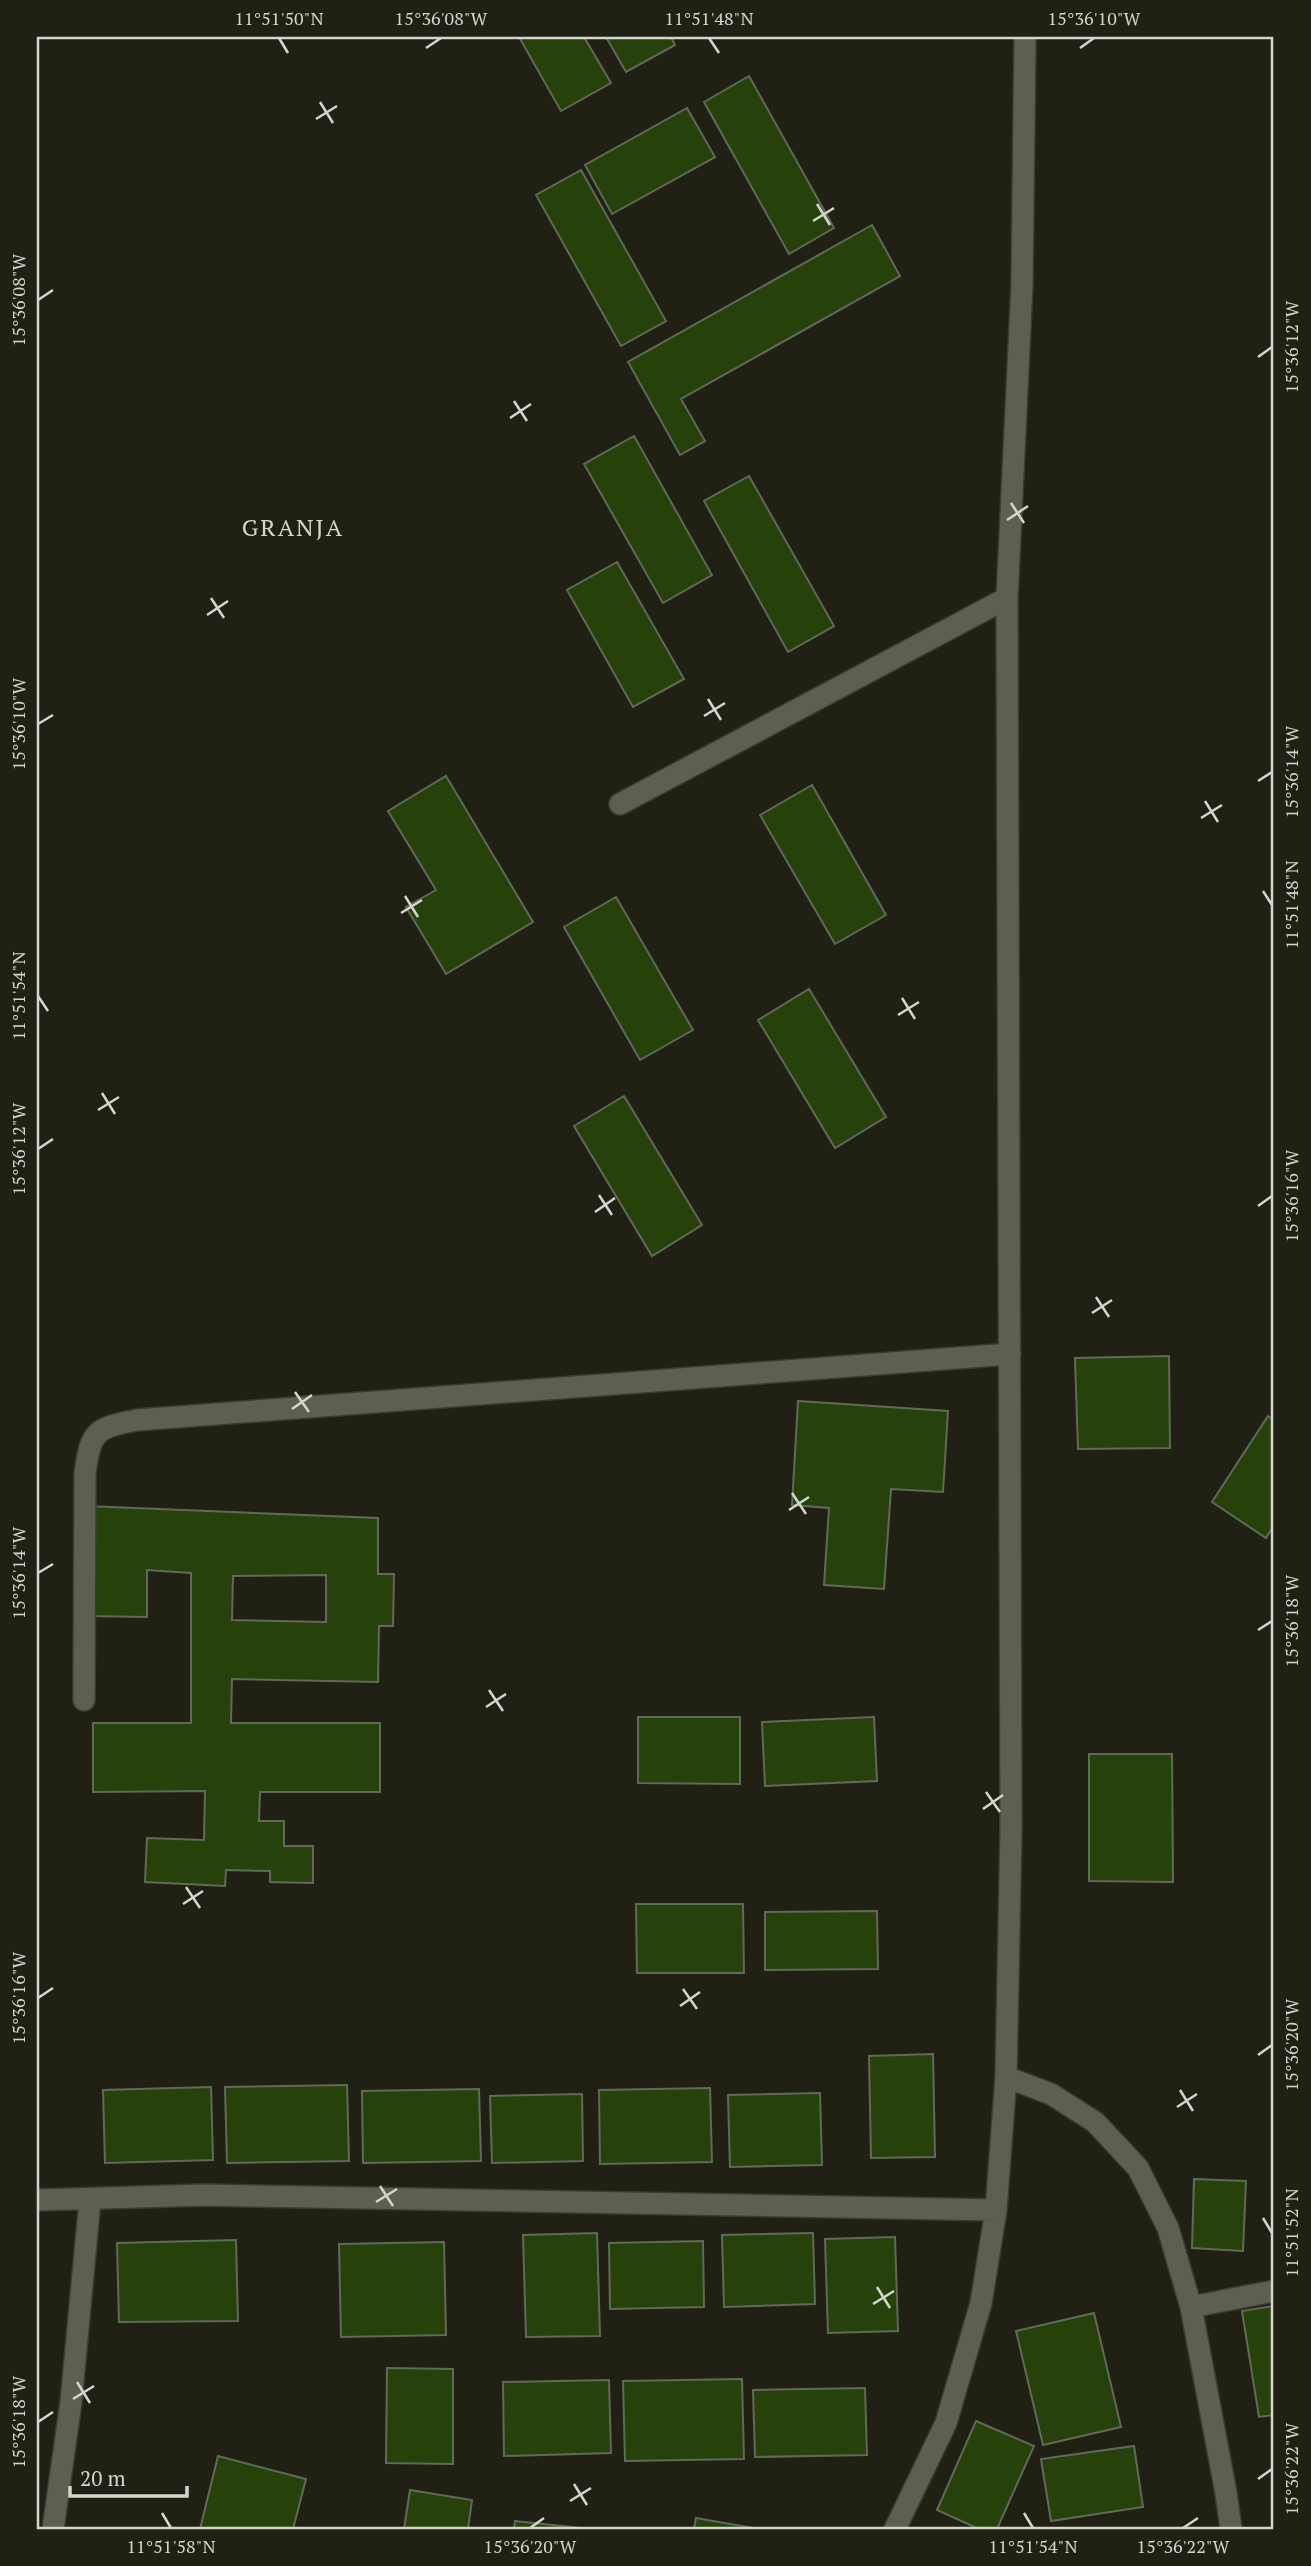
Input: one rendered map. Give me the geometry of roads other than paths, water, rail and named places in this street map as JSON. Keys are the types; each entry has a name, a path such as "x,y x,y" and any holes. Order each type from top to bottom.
{"street":[{"path":"895,2529 946,2423 981,2303 996,2210 1006,2077 1011,1828 1007,598 1022,284 1025,37"},
{"path":"620,804 1007,598"},
{"path":"84,1700 85,1473 89,1443 107,1426 138,1420 1010,1354"},
{"path":"1006,2077 1051,2094 1095,2122 1138,2168 1168,2228 1191,2307 1231,2529"},
{"path":"37,2200 204,2194 996,2210"},
{"path":"53,2529 71,2402 90,2200"},
{"path":"1191,2307 1274,2291"}],"district":[{"name":"GRANJA","path":"293,528"}]}
